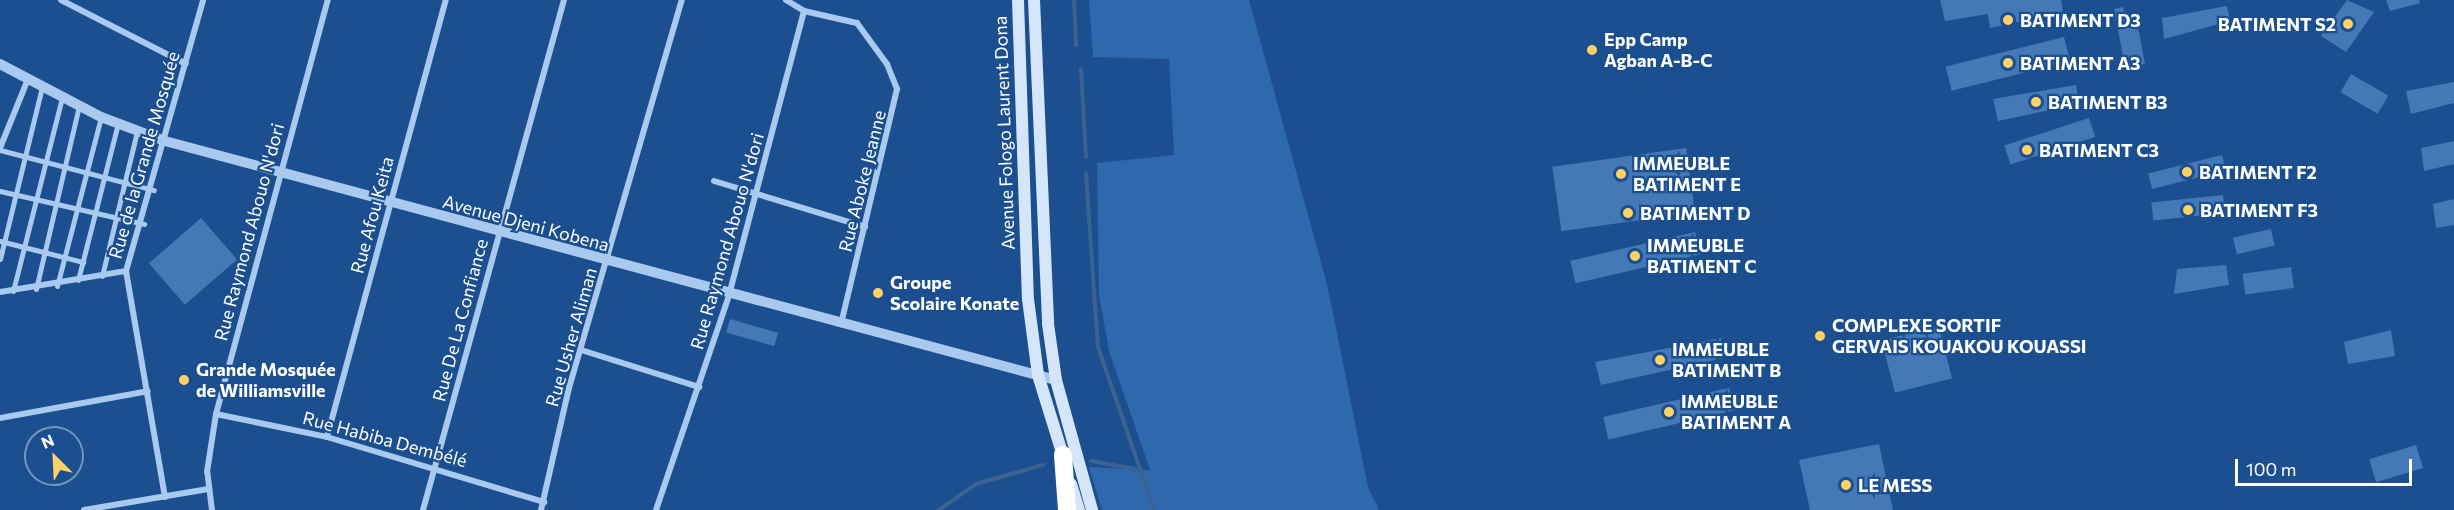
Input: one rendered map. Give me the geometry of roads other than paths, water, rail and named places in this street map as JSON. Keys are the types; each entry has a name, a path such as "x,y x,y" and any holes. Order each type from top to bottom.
{"highway":[{"path":"1063,455 1067,510"}],"main road":[{"name":"Avenue Fologo Laurent Dona","path":"1018,0 1028,299 1038,375 1078,510"},
{"name":"Avenue Fologo Laurent Dona","path":"1034,0 1042,252 1056,380 1092,510"}],"street":[{"path":"61,0 186,64"},
{"name":"Rue de la Grande Mosquée","path":"165,497 126,271 154,190 203,0"},
{"name":"Rue Raymond Abouo N'dori","path":"212,510 208,489 216,414 279,171 328,0"},
{"name":"Rue Afou Keita","path":"327,437 446,0"},
{"name":"Rue De La Confiance","path":"423,510 564,0"},
{"name":"Rue Usher Aliman","path":"542,510 581,350 682,0"},
{"name":"Rue Aboke Jeanne","path":"786,0 804,11 857,23 895,78 897,108 841,325"},
{"name":"Rue Raymond Abouo N'dori","path":"656,510 729,295 757,197 804,11"},
{"name":"Avenue Djeni Kobena","path":"0,64 101,117 165,141 729,295 1056,380"},
{"path":"28,79 0,149 26,158 154,190"},
{"path":"0,259 2,242 17,193 42,87"},
{"path":"13,291 62,97"},
{"path":"36,289 79,105"},
{"path":"57,286 101,117"},
{"path":"78,282 118,123"},
{"path":"102,276 137,131"},
{"path":"714,181 757,197 865,226"},
{"path":"0,190 144,224"},
{"path":"2,242 83,262"},
{"path":"0,292 57,286 126,271"},
{"path":"581,350 699,387"},
{"path":"0,418 148,391"},
{"name":"Rue Habiba Dembélé","path":"216,414 327,437 436,466 544,502"},
{"path":"84,510 208,489"}],"waterway":[{"path":"1074,0 1076,45"},
{"path":"1081,69 1086,157"},
{"path":"1086,173 1098,347 1154,510"},
{"path":"1091,461 1141,470"},
{"path":"939,510 976,484 1043,465"}],"place":[{"name":"BATIMENT D3","path":"2008,20"},
{"name":"BATIMENT S2","path":"2348,24"},
{"name":"Epp Camp Agban A-B-C","path":"1592,50"},
{"name":"BATIMENT A3","path":"2008,63"},
{"name":"BATIMENT B3","path":"2036,102"},
{"name":"BATIMENT C3","path":"2027,150"},
{"name":"BATIMENT F2","path":"2187,172"},
{"name":"IMMEUBLE BATIMENT E","path":"1621,174"},
{"name":"BATIMENT F3","path":"2188,210"},
{"name":"BATIMENT D","path":"1628,213"},
{"name":"IMMEUBLE BATIMENT C","path":"1635,256"},
{"name":"Groupe Scolaire Konate","path":"878,293"},
{"name":"COMPLEXE SORTIF GERVAIS KOUAKOU KOUASSI","path":"1820,336"},
{"name":"IMMEUBLE BATIMENT B","path":"1660,360"},
{"name":"Grande Mosquée de Williamsville","path":"184,380"},
{"name":"IMMEUBLE BATIMENT A","path":"1669,412"},
{"name":"LE MESS","path":"1846,485"}]}
